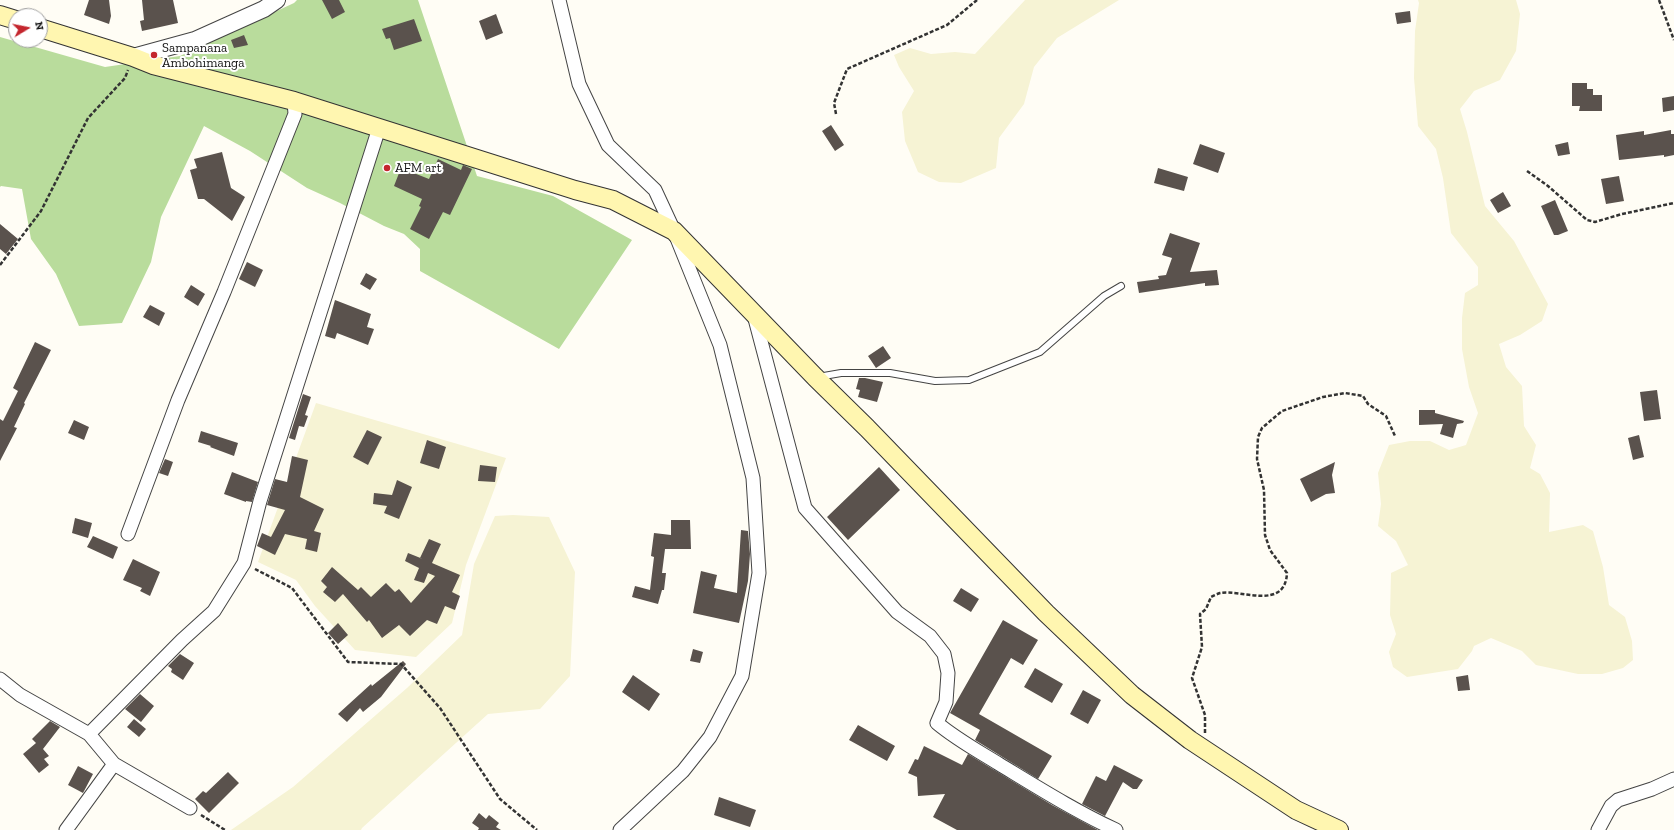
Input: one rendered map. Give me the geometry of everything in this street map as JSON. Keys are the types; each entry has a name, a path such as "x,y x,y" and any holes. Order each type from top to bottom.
{"main road":[{"path":"48,30 133,57 152,65 294,101 567,187 613,200 674,231 753,311 814,377 867,428 1063,630 1132,695 1200,746 1296,810 1339,830"}],"street":[{"path":"133,57 195,40 264,9 277,0"},
{"path":"559,0 579,84 608,145 655,190 674,231 720,345 753,478 759,573 742,676 710,737 683,771 620,830"},
{"path":"128,534 178,400 224,292 295,114 294,101"},
{"path":"89,734 182,640 214,611 244,563 260,501 379,128"},
{"path":"753,311 805,508 896,612 930,636 944,654 948,673 946,702 937,723 949,733 1025,780 1089,817 1116,830"},
{"path":"0,679 20,695 89,734 114,764 190,808"},
{"path":"66,830 114,764"},
{"path":"1598,830 1611,806 1618,800 1652,789 1674,779"}],"lane":[{"path":"814,377 841,373 890,372 935,381 969,380 1040,352 1104,296 1121,286"}],"path":[{"path":"836,114 834,103 847,69 947,25 977,0"},
{"path":"1659,0 1674,40"},
{"path":"0,265 41,212 88,118 125,78 133,57"},
{"path":"1527,171 1587,220 1595,222 1622,214 1674,203"},
{"path":"1200,746 1205,732 1205,715 1192,678 1202,647 1200,614 1206,609 1211,597 1220,593 1266,596 1278,593 1287,583 1288,573 1270,550 1265,535 1264,490 1257,459 1258,437 1262,428 1282,410 1345,393 1363,396 1368,404 1386,416 1395,436"},
{"path":"244,563 292,588 348,662 401,664 440,708 500,800 537,830"},
{"path":"190,808 225,830"}],"shaded area":[{"path":"1025,0 1119,0 1057,38 1034,67 1024,104 999,138 996,168 961,183 939,182 918,172 905,141 902,112 914,91 899,67 894,55 910,48 931,54 955,52 975,54"},
{"path":"1418,0 1516,0 1520,14 1516,51 1500,80 1474,91 1460,109 1485,206 1514,241 1548,304 1542,321 1520,335 1499,344 1506,367 1522,386 1524,426 1536,445 1530,468 1540,474 1550,493 1549,532 1583,525 1593,531 1603,567 1609,605 1625,617 1632,641 1633,660 1623,668 1602,674 1578,674 1536,665 1522,651 1491,638 1474,646 1472,651 1458,669 1407,677 1393,667 1389,652 1396,634 1390,615 1391,573 1408,565 1396,541 1378,526 1381,504 1378,473 1389,445 1410,441 1430,441 1449,450 1466,445 1478,413 1469,387 1462,349 1462,318 1465,293 1478,285 1478,267 1451,233 1443,178 1436,149 1418,126 1414,78 1415,31 1419,3"},
{"path":"316,403 506,458 466,565 452,623 416,657 355,650 315,606 296,580 258,562"},
{"path":"513,515 549,517 575,572 570,676 540,709 488,714 361,830 231,830 293,787 407,688 462,635 474,564 495,516"}],"green space":[{"path":"297,0 418,0 477,176 553,196 632,240 559,349 420,271 420,249 404,234 384,226 307,188 250,151 204,126 161,217 151,262 122,323 79,326 56,274 31,239 22,189 0,187 0,37 8,39 8,48 38,48 105,67 180,56 294,3"}],"building":[{"path":"89,0 109,0 111,16 109,24 84,15"},
{"path":"142,0 173,0 178,23 142,31 140,21 144,20"},
{"path":"322,0 339,0 345,12 332,19"},
{"path":"1410,11 1411,22 1397,24 1395,13"},
{"path":"496,14 503,33 486,40 479,21"},
{"path":"414,19 422,41 394,50 390,38 386,39 382,29"},
{"path":"244,35 248,45 234,48 231,40"},
{"path":"1572,83 1587,83 1587,89 1593,89 1593,95 1602,95 1602,111 1579,111 1580,106 1572,106"},
{"path":"1674,96 1674,110 1663,112 1662,98"},
{"path":"831,125 844,145 835,151 822,131"},
{"path":"1671,130 1671,134 1674,134 1674,155 1619,160 1616,135 1644,131 1644,135"},
{"path":"1568,142 1570,154 1558,156 1555,145"},
{"path":"1200,144 1225,153 1218,173 1193,164"},
{"path":"222,152 231,188 245,197 232,221 204,199 198,199 190,170 197,168 194,159"},
{"path":"438,159 461,170 463,165 472,169 450,215 443,212 429,239 410,229 421,207 419,206 422,199 394,186 401,168 429,179"},
{"path":"1158,168 1188,177 1184,191 1154,183"},
{"path":"1619,176 1624,201 1606,204 1601,179"},
{"path":"1503,192 1511,206 1498,213 1490,200"},
{"path":"1555,200 1568,231 1558,235 1554,235 1541,206"},
{"path":"0,224 18,239 6,254 0,249"},
{"path":"1170,233 1200,243 1190,272 1217,270 1219,285 1205,286 1205,283 1139,293 1137,282 1159,279 1158,276 1166,275 1172,258 1162,255"},
{"path":"247,262 263,270 255,287 239,279"},
{"path":"366,273 377,279 370,290 360,284"},
{"path":"191,285 205,294 198,306 184,297"},
{"path":"335,300 371,314 367,327 374,329 368,345 337,333 335,339 325,336"},
{"path":"150,305 165,313 159,326 143,317"},
{"path":"35,342 51,350 24,403 25,404 14,427 17,428 0,461 0,419 3,421 18,391 13,388"},
{"path":"883,346 891,358 876,368 868,356"},
{"path":"859,378 883,382 877,402 858,397 860,390 856,389"},
{"path":"1657,390 1661,419 1644,421 1640,392"},
{"path":"303,394 311,397 305,415 308,416 304,427 299,426 295,440 289,438"},
{"path":"1419,410 1435,410 1435,413 1464,421 1463,423 1457,424 1453,438 1440,434 1443,424 1419,425"},
{"path":"74,420 89,427 84,440 68,433"},
{"path":"367,430 382,437 368,465 353,457"},
{"path":"201,431 238,443 234,456 198,442"},
{"path":"1639,435 1644,457 1633,460 1628,438"},
{"path":"427,440 446,447 439,469 420,463"},
{"path":"292,456 308,460 300,497 324,509 314,531 321,533 317,552 305,549 307,539 285,534 275,555 257,546 262,533 271,537 285,510 267,505 275,479 287,482"},
{"path":"165,459 173,462 168,476 159,473"},
{"path":"1335,462 1332,475 1335,493 1326,494 1311,502 1300,479"},
{"path":"480,465 497,467 495,482 478,481"},
{"path":"879,467 900,490 848,540 827,517"},
{"path":"232,472 258,482 252,502 246,502 224,494"},
{"path":"397,480 412,487 399,519 384,513 387,506 373,504 374,493 392,495"},
{"path":"75,518 92,523 88,538 72,533"},
{"path":"671,520 690,520 691,549 665,549 662,573 666,573 664,590 662,590 658,604 632,597 635,586 650,590 654,557 651,556 654,533 671,535"},
{"path":"741,530 748,531 750,554 748,581 739,623 693,613 701,571 717,575 714,588 737,593"},
{"path":"93,536 118,547 113,559 87,547"},
{"path":"429,539 441,544 432,563 460,575 452,592 460,596 455,610 445,606 437,624 427,620 410,636 399,625 382,638 369,620 367,622 343,594 335,602 323,592 327,587 321,581 332,567 358,590 361,587 371,597 386,583 395,592 399,589 411,603 435,576 428,573 424,583 414,580 419,568 405,561 408,553 420,558"},
{"path":"133,559 160,572 150,596 140,591 142,588 123,580"},
{"path":"961,588 979,599 971,612 953,601"},
{"path":"1003,620 1038,640 1023,665 1011,658 979,714 1052,756 1038,779 975,740 980,730 950,713"},
{"path":"338,623 348,635 338,644 328,633"},
{"path":"693,649 703,652 700,663 690,661"},
{"path":"180,654 194,663 183,680 171,672 172,669 168,666"},
{"path":"403,661 406,664 381,697 363,712 360,708 347,722 338,714 371,684 372,686"},
{"path":"1035,668 1063,684 1052,703 1024,687"},
{"path":"633,675 660,694 649,711 622,692"},
{"path":"1468,675 1470,690 1458,691 1456,677"},
{"path":"1083,690 1101,700 1088,724 1070,714"},
{"path":"140,694 154,706 141,722 125,709"},
{"path":"134,719 146,729 139,737 127,727"},
{"path":"50,721 60,727 43,749 49,756 44,759 49,765 39,773 23,754 36,743 32,739"},
{"path":"858,725 895,746 887,761 849,740"},
{"path":"924,746 962,765 968,754 1052,805 1098,830 957,830 933,817 945,794 918,796 917,777 908,773 915,759 918,760"},
{"path":"1114,765 1143,780 1137,789 1133,789 1123,782 1105,816 1082,804 1096,776 1106,781"},
{"path":"78,766 93,774 83,793 68,785"},
{"path":"228,772 239,783 209,813 195,799 203,791 206,793"},
{"path":"719,797 756,810 750,827 714,815"},
{"path":"479,813 486,819 489,815 499,823 496,827 501,830 478,830 479,828 472,823"}],"place":[{"name":"Sampanana Ambohimanga","path":"154,55"},
{"name":"AFM art","path":"387,168"}]}
